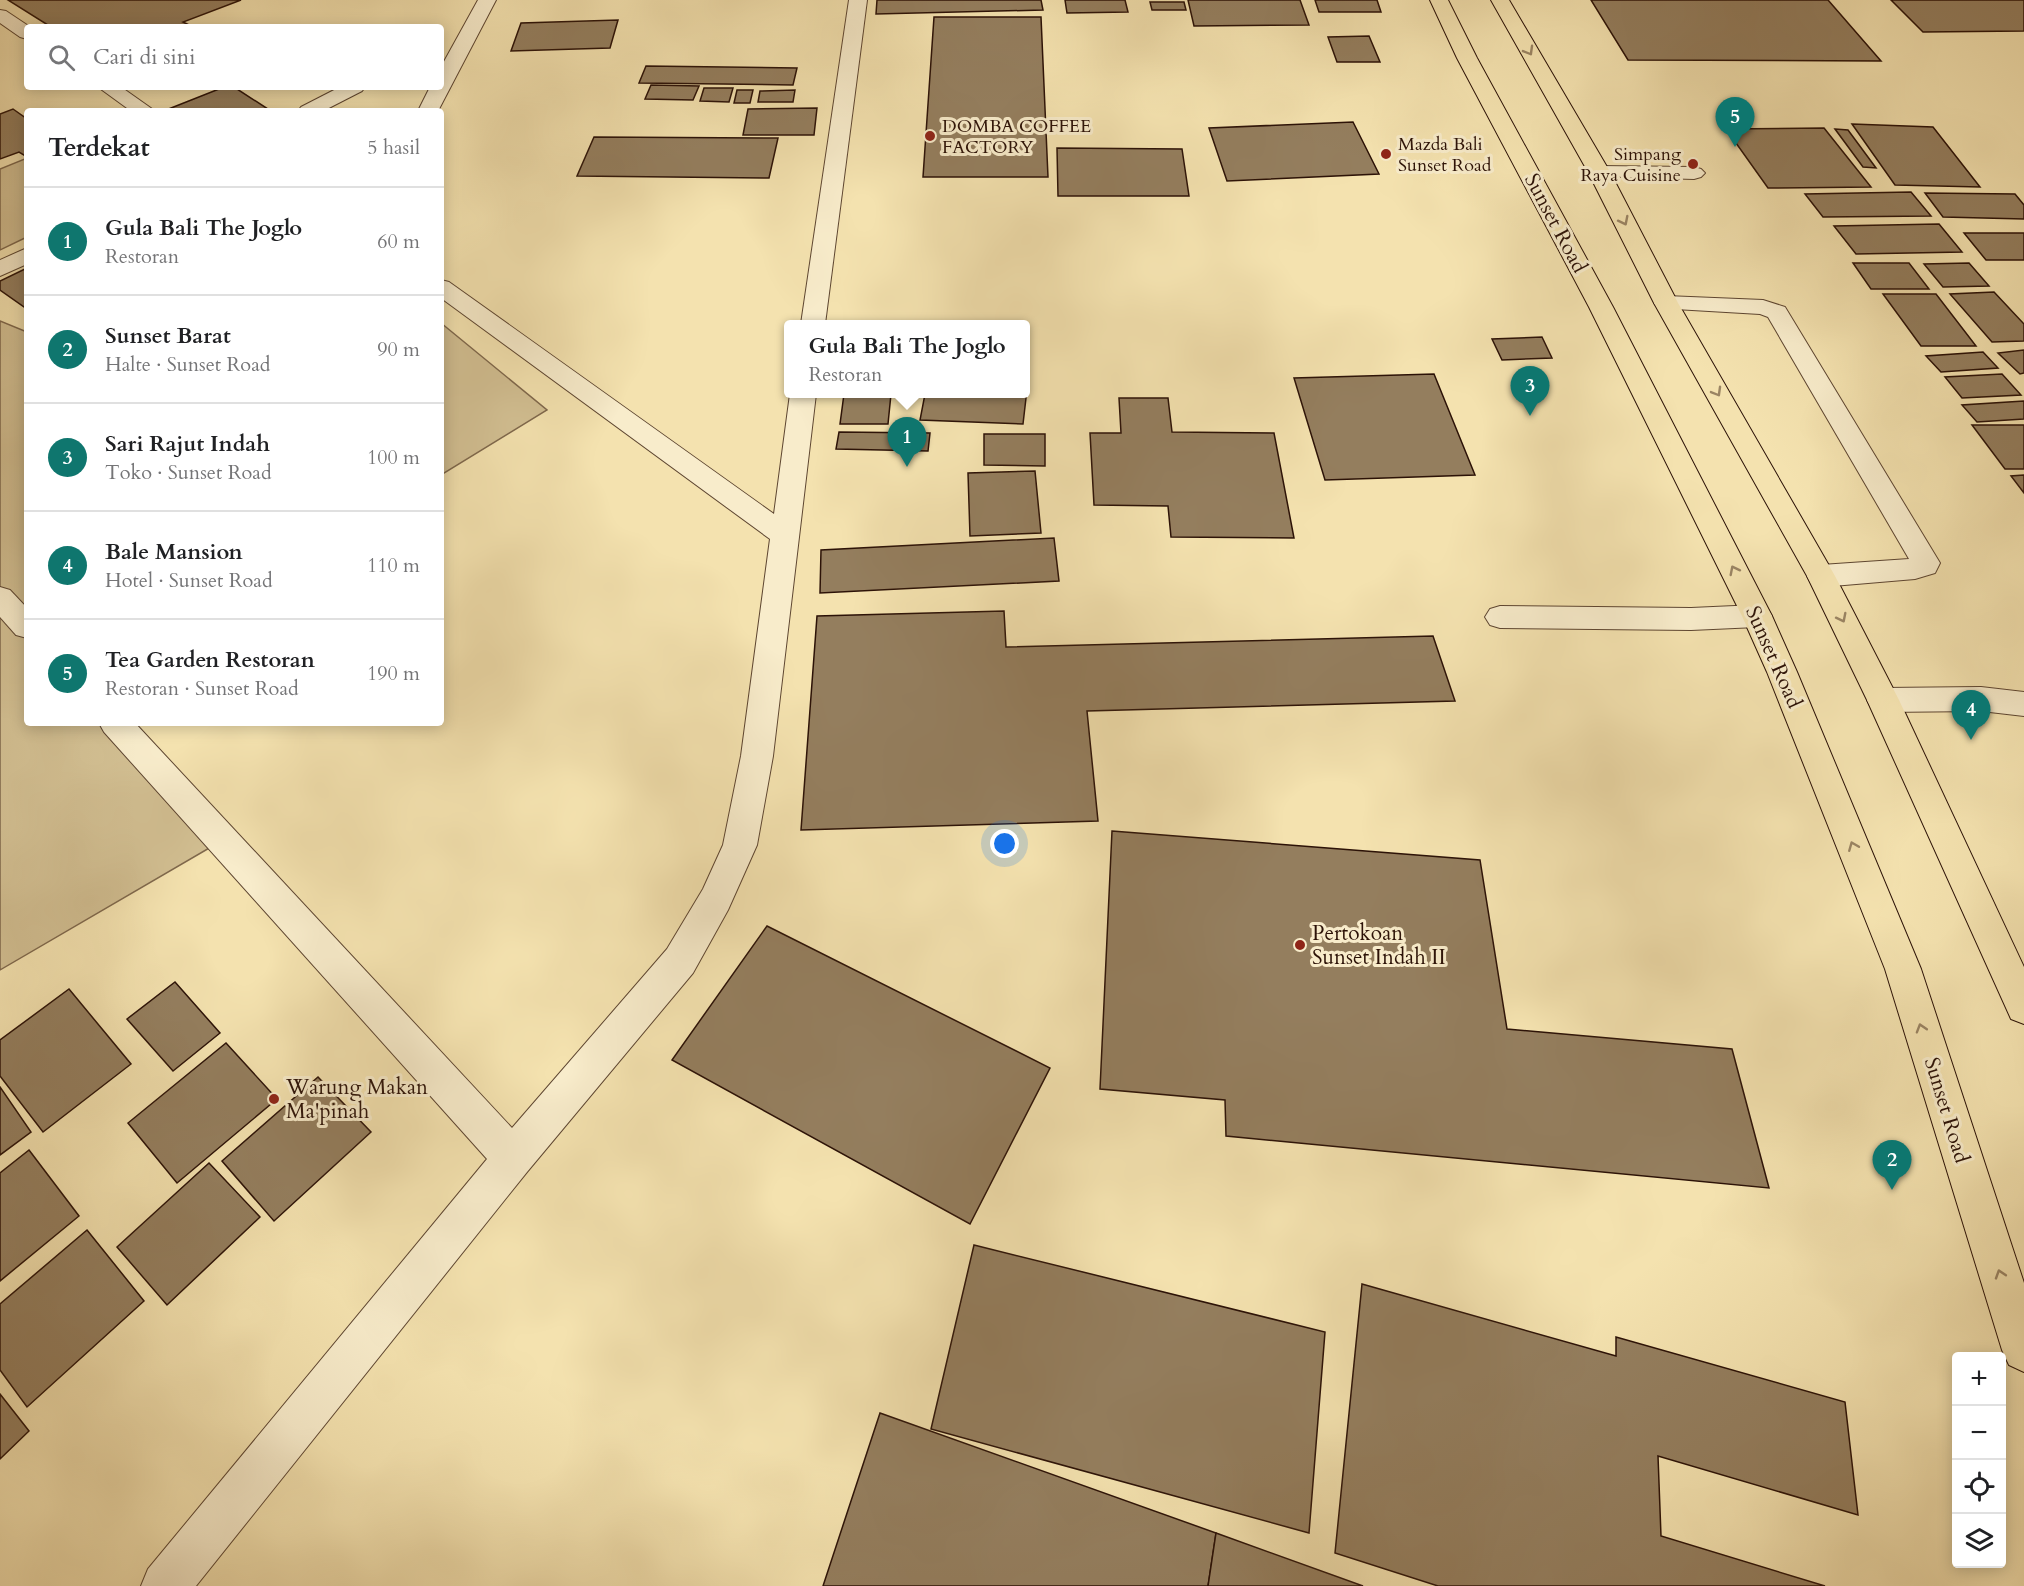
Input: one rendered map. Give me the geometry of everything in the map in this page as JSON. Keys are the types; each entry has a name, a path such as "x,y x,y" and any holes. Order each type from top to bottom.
{"highway":[{"name":"Sunset Road","path":"1439,0 1467,58 1601,307 1757,616 1903,969 2024,1350"},
{"path":"1500,0 1599,172 1666,303 1821,576 1883,700 2024,1006"}],"street":[{"path":"444,80 487,0"},
{"path":"814,320 858,0"},
{"path":"0,15 24,31"},
{"path":"444,42 471,28"},
{"path":"113,90 140,108"},
{"path":"314,108 349,90"},
{"path":"430,108 439,90"},
{"path":"1599,172 1694,173"},
{"path":"0,269 24,257"},
{"path":"444,289 784,535"},
{"path":"1666,303 1763,307 1777,312 1926,563 1925,566 1915,569 1821,576"},
{"path":"165,1586 513,1158 680,961 716,899 740,845 757,756 802,398"},
{"path":"0,598 24,624"},
{"path":"1500,617 1757,616"},
{"path":"1883,700 1981,699 2024,704"},
{"path":"118,726 513,1158"}],"shaded area":[{"path":"24,159 24,238 0,250 0,169"},
{"path":"0,321 24,331 24,726 114,726 223,840 0,970"},
{"path":"444,325 547,410 444,473"}],"building":[{"path":"8,0 241,0 183,22 187,24 46,24"},
{"path":"877,0 1041,0 1043,10 876,14"},
{"path":"1065,0 1125,0 1128,12 1067,13"},
{"path":"1188,0 1300,0 1309,25 1194,26"},
{"path":"1315,0 1377,0 1381,12 1319,12"},
{"path":"1591,0 1828,0 1881,61 1628,60"},
{"path":"1891,0 2024,0 2024,31 1923,32"},
{"path":"1150,2 1184,2 1186,10 1152,10"},
{"path":"934,17 1041,17 1048,177 923,177"},
{"path":"618,20 610,48 511,51 521,23"},
{"path":"1369,36 1380,62 1337,62 1328,37"},
{"path":"646,66 797,68 793,85 639,83"},
{"path":"651,85 699,86 693,100 645,99"},
{"path":"704,88 733,88 729,102 700,101"},
{"path":"216,90 239,90 266,108 171,108"},
{"path":"737,90 753,90 750,103 734,103"},
{"path":"795,90 793,102 758,102 760,91"},
{"path":"817,108 814,135 743,135 748,109"},
{"path":"13,109 24,117 24,155 19,152 0,159 0,114"},
{"path":"1353,122 1379,174 1227,181 1209,128"},
{"path":"1852,124 1933,127 1980,187 1895,185"},
{"path":"1824,128 1871,187 1768,188 1726,129"},
{"path":"1835,129 1848,130 1876,168 1863,167"},
{"path":"594,137 778,138 769,178 577,176"},
{"path":"1057,148 1182,149 1189,196 1058,196"},
{"path":"1911,192 1931,216 1823,217 1805,194"},
{"path":"1925,193 2015,194 2024,205 2024,219 1943,217"},
{"path":"1939,224 1962,252 1856,254 1834,226"},
{"path":"1964,233 2024,233 2024,260 1986,260"},
{"path":"1853,263 1909,263 1929,289 1871,289"},
{"path":"1969,263 1989,286 1943,287 1924,264"},
{"path":"24,269 24,307 0,290 0,281"},
{"path":"1994,292 2024,324 2024,341 1992,342 1950,294"},
{"path":"1883,294 1936,294 1976,346 1921,346"},
{"path":"1542,337 1552,358 1502,360 1492,339"},
{"path":"2024,350 2024,373 2020,374 1998,353"},
{"path":"1983,352 1998,368 1941,372 1926,356"},
{"path":"1434,374 1475,475 1325,480 1294,378"},
{"path":"2002,374 2021,395 1962,398 1945,377"},
{"path":"843,398 891,398 888,424 840,424"},
{"path":"924,398 1026,398 1023,424 920,420"},
{"path":"1119,398 1168,398 1172,432 1274,433 1294,538 1171,537 1168,506 1094,505 1090,433 1121,433"},
{"path":"2024,401 2024,419 1977,422 1962,405"},
{"path":"1972,425 2024,425 2024,469 2005,469"},
{"path":"839,432 930,433 928,451 836,449"},
{"path":"984,434 1045,434 1045,466 984,465"},
{"path":"1035,471 1041,533 970,536 968,473"},
{"path":"2024,475 2024,493 2011,476"},
{"path":"1054,538 1059,581 820,593 821,550"},
{"path":"1004,611 1006,647 1433,636 1455,701 1087,711 1098,821 801,830 817,616"},
{"name":"Pertokoan Sunset Indah II","path":"1112,831 1480,860 1507,1029 1732,1049 1769,1188 1226,1136 1225,1100 1100,1089"},
{"path":"767,926 1050,1068 970,1224 672,1060"},
{"path":"175,982 220,1033 173,1071 127,1019"},
{"path":"69,989 131,1064 43,1132 0,1076 0,1040"},
{"path":"226,1043 277,1099 177,1183 128,1123"},
{"path":"318,1077 371,1132 274,1221 222,1161"},
{"path":"0,1087 31,1132 0,1155"},
{"path":"29,1150 79,1216 0,1281 0,1173"},
{"path":"209,1163 260,1217 167,1305 117,1247"},
{"path":"87,1230 144,1301 27,1407 0,1370 0,1304"},
{"path":"974,1245 1325,1332 1309,1533 931,1429"},
{"path":"1362,1284 1616,1356 1616,1337 1845,1402 1858,1515 1658,1456 1661,1536 1825,1586 1438,1586 1335,1553"},
{"path":"0,1394 29,1431 0,1459"},
{"path":"880,1413 1216,1533 1208,1586 823,1586"},
{"path":"1216,1533 1363,1586 1208,1586"}],"place":[{"name":"DOMBA COFFEE FACTORY","path":"930,136"},
{"name":"Tea Garden Restoran","path":"1735,147"},
{"name":"Mazda Bali Sunset Road","path":"1386,154"},
{"name":"Simpang Raya Cuisine","path":"1693,164"},
{"name":"Sari Rajut Indah","path":"1530,416"},
{"name":"Gula Bali The Joglo","path":"907,467"},
{"name":"Bale Mansion","path":"1971,740"},
{"name":"Pertokoan Sunset Indah II","path":"1300,945"},
{"name":"Warung Makan Ma'pinah","path":"274,1099"},
{"name":"Sunset Barat","path":"1892,1190"}]}
